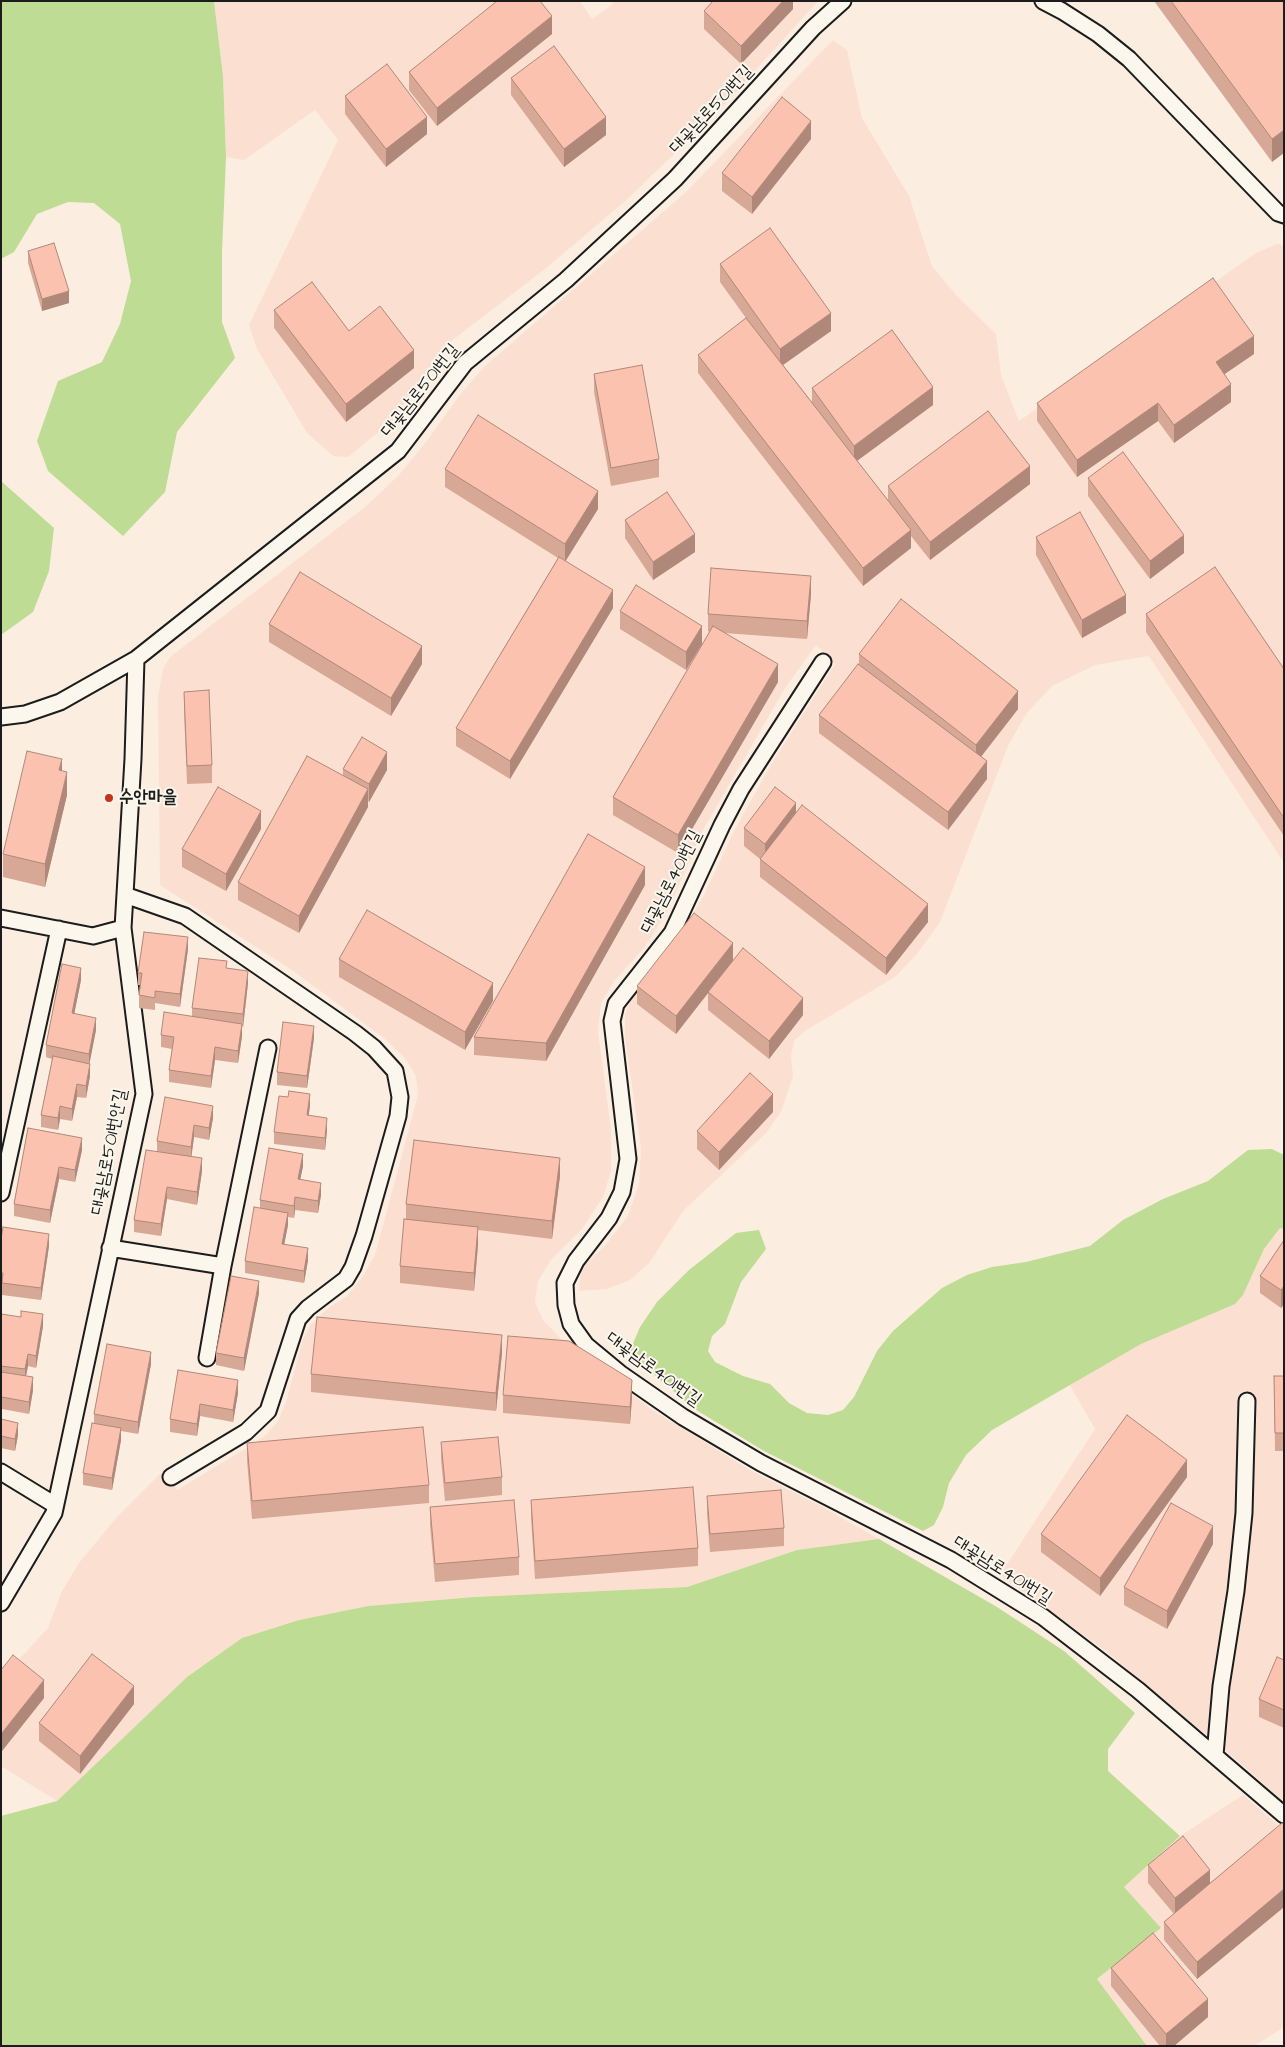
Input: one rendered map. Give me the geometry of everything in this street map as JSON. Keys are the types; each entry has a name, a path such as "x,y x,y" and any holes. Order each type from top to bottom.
{"lane":[{"name":"대곶남로501번길","path":"1,717 25,714 60,702 136,659 398,451 465,363 566,280 675,179 813,28 843,1"},
{"path":"1043,1 1098,34 1129,60 1278,213 1284,215"},
{"name":"대곶남로501번안길","path":"1,1603 54,1513 144,1094 123,928 136,659"},
{"name":"대곶남로401번길","path":"824,662 741,789 722,825 672,933 616,1004 612,1021 628,1159 622,1192 609,1218 576,1261 565,1283 566,1305 571,1324 586,1345 621,1374 683,1417 761,1463 950,1560 1043,1617 1138,1690 1284,1815"},
{"path":"125,895 185,916 355,1033 374,1048 395,1071 400,1097 398,1116 364,1236 353,1267 346,1279 308,1308 298,1319 268,1411 246,1432 171,1477"},
{"path":"1,918 93,936 123,928"},
{"path":"1,1193 59,929"},
{"path":"208,1358 223,1266 268,1048"},
{"path":"110,1248 223,1266"},
{"path":"1215,1755 1221,1686 1236,1591 1243,1523 1247,1401"},
{"path":"1,1472 55,1506"}],"shaded area":[{"path":"214,1 580,1 592,19 613,4 612,1 818,1 716,114 623,203 545,269 441,349 405,410 348,457 333,456 307,433 257,349 249,325 338,140 315,110 244,160 226,157 223,76"},
{"path":"833,40 847,50 862,118 909,196 932,266 956,295 996,334 1001,375 1019,421 1256,253 1277,244 1284,245 1284,863 1149,656 1095,665 1052,686 1026,714 1008,746 940,922 917,954 895,977 805,1031 794,1041 791,1056 793,1076 781,1112 766,1133 683,1211 650,1262 630,1280 607,1289 579,1291 581,1268 605,1246 628,1216 639,1184 641,1149 625,1036 625,1015 631,1000 682,933 705,893 733,833 772,763 835,664 816,645 785,688 703,830 667,912 644,948 615,980 601,1003 598,1031 611,1130 611,1171 603,1197 582,1229 551,1260 538,1281 535,1302 543,1320 561,1339 588,1362 654,1411 750,1470 821,1506 879,1539 797,1550 687,1587 474,1597 368,1606 299,1620 242,1638 187,1677 57,1801 1,1766 1,1679 48,1628 61,1593 79,1563 117,1517 164,1470 177,1490 250,1446 267,1434 278,1421 286,1402 303,1339 311,1324 326,1310 347,1296 361,1279 375,1255 418,1095 416,1076 405,1058 384,1038 292,970 160,885 158,696 163,669 170,657 364,508 399,475 426,442 459,396 484,367 686,192"},
{"path":"1280,1228 1284,1229 1284,1802 1103,1649 1000,1575 1095,1429 1069,1384 1141,1344 1243,1295 1264,1249"},
{"path":"1243,1795 1284,1830 1284,2027 1254,2046 1147,2046 1097,1979 1161,1928 1124,1887 1180,1836"}],"green space":[{"path":"1,1 214,1 223,76 226,157 222,252 222,322 235,358 177,432 165,492 123,536 48,471 37,441 58,381 102,362 120,324 131,281 120,224 94,203 68,202 37,214 14,252 1,259"},
{"path":"1,481 54,528 49,571 33,612 1,635"},
{"path":"1272,1149 1284,1155 1284,1229 1280,1228 1264,1249 1243,1295 1235,1304 1141,1344 992,1430 966,1455 949,1483 943,1507 934,1525 923,1531 764,1451 693,1408 629,1353 640,1327 657,1302 689,1270 736,1233 759,1230 766,1249 741,1282 725,1324 712,1336 708,1351 715,1362 743,1376 770,1384 789,1403 807,1413 828,1415 843,1410 854,1397 877,1351 893,1331 942,1288 967,1275 992,1267 1026,1262 1090,1246 1123,1220 1163,1199 1208,1181 1248,1150"},
{"path":"879,1539 997,1607 1064,1651 1135,1713 1108,1749 1108,1771 1180,1836 1124,1887 1161,1928 1097,1979 1147,2046 1,2046 1,1816 57,1801 187,1677 242,1638 299,1620 368,1606 474,1597 687,1587 797,1550"}],"building":[{"path":"497,1 540,1 552,16 437,108 409,72"},
{"path":"713,1 783,1 741,46 704,11"},
{"path":"1171,1 1284,1 1284,130 1272,139"},
{"path":"554,46 606,117 564,149 511,78"},
{"path":"387,64 427,117 386,149 345,96"},
{"path":"782,97 811,121 752,197 722,173"},
{"path":"770,228 831,313 780,349 720,264"},
{"path":"54,243 69,291 42,299 28,251"},
{"path":"1213,278 1254,336 1216,362 1231,384 1174,425 1158,403 1077,460 1037,403"},
{"path":"312,282 349,331 380,306 414,350 346,404 274,310"},
{"path":"746,318 911,530 863,568 698,355"},
{"path":"892,330 933,387 854,446 812,388"},
{"path":"642,365 659,459 611,468 594,374"},
{"path":"988,411 1030,466 930,542 888,486"},
{"path":"478,415 598,491 565,544 445,469"},
{"path":"1123,452 1184,535 1150,561 1088,478"},
{"path":"667,492 695,534 653,562 625,520"},
{"path":"1080,512 1126,595 1082,620 1036,537"},
{"path":"559,557 613,590 510,761 456,728"},
{"path":"1215,567 1284,669 1284,818 1146,614"},
{"path":"711,568 811,576 807,621 708,614"},
{"path":"300,572 422,646 391,698 269,624"},
{"path":"636,585 702,626 686,652 620,611"},
{"path":"901,599 1018,691 976,745 859,654"},
{"path":"713,626 778,664 678,835 613,797"},
{"path":"858,664 987,761 948,812 819,715"},
{"path":"209,690 212,765 187,766 184,692"},
{"path":"362,737 387,752 369,784 343,769"},
{"path":"27,751 62,759 59,770 67,772 45,864 3,854"},
{"path":"307,756 368,789 299,916 238,882"},
{"path":"218,787 261,811 226,874 182,849"},
{"path":"775,787 796,803 765,844 744,828"},
{"path":"802,805 928,904 886,958 760,859"},
{"path":"588,834 645,867 546,1043 474,1037"},
{"path":"367,910 493,983 465,1032 339,959"},
{"path":"694,913 733,943 676,1016 637,986"},
{"path":"144,932 188,937 180,994 155,991 155,998 139,995 142,973 138,973"},
{"path":"743,948 803,998 769,1041 708,992"},
{"path":"199,958 227,961 226,968 248,971 243,1014 192,1008"},
{"path":"62,964 81,968 72,1013 96,1018 89,1054 46,1045"},
{"path":"164,1012 242,1024 238,1051 215,1047 211,1076 169,1070 174,1037 161,1035"},
{"path":"283,1022 314,1026 307,1076 277,1072"},
{"path":"53,1056 90,1064 86,1086 77,1084 72,1109 60,1106 58,1118 41,1115"},
{"path":"750,1073 773,1094 719,1152 697,1131"},
{"path":"289,1091 310,1094 307,1115 327,1118 325,1138 274,1132 279,1096 288,1097"},
{"path":"165,1097 213,1106 209,1128 194,1125 191,1147 157,1141"},
{"path":"28,1128 82,1138 75,1170 59,1167 50,1210 14,1204"},
{"path":"414,1140 560,1158 552,1221 406,1204"},
{"path":"269,1148 303,1154 298,1179 321,1183 318,1201 295,1197 294,1206 260,1200"},
{"path":"146,1150 202,1158 197,1192 167,1187 161,1224 134,1220"},
{"path":"254,1207 288,1213 282,1244 308,1248 304,1271 245,1261"},
{"path":"404,1219 478,1227 474,1273 400,1266"},
{"path":"3,1227 49,1234 41,1288 2,1283 1,1239"},
{"path":"1284,1240 1284,1286 1281,1290 1260,1276"},
{"path":"231,1276 259,1281 244,1358 216,1353"},
{"path":"21,1311 43,1314 36,1356 28,1354 25,1369 1,1366 1,1314 21,1317"},
{"path":"317,1317 502,1335 496,1393 311,1374"},
{"path":"508,1336 569,1341 632,1380 630,1407 503,1395"},
{"path":"107,1344 151,1352 138,1422 94,1414"},
{"path":"178,1370 238,1380 233,1410 200,1404 197,1424 170,1419"},
{"path":"1,1372 33,1377 29,1402 2,1397 1,1401"},
{"path":"1274,1376 1284,1376 1284,1433 1275,1433"},
{"path":"1127,1415 1187,1460 1100,1578 1041,1534"},
{"path":"1,1419 18,1423 15,1439 1,1436"},
{"path":"92,1423 121,1428 112,1478 83,1473"},
{"path":"423,1427 429,1485 252,1501 247,1443"},
{"path":"498,1437 502,1477 445,1483 441,1442"},
{"path":"693,1487 698,1548 535,1561 531,1500"},
{"path":"781,1490 784,1528 710,1534 707,1496"},
{"path":"514,1500 519,1557 435,1564 430,1507"},
{"path":"1171,1503 1213,1526 1167,1611 1124,1587"},
{"path":"92,1654 134,1686 80,1756 39,1723"},
{"path":"13,1655 44,1680 2,1733 1,1670"},
{"path":"1277,1657 1284,1660 1284,1710 1259,1699"},
{"path":"1282,1823 1284,1825 1284,1889 1197,1962 1164,1922"},
{"path":"1183,1836 1210,1870 1175,1898 1148,1865"},
{"path":"1153,1933 1208,1999 1166,2034 1111,1968"}],"place":[{"name":"수안마을","path":"109,798"}]}
